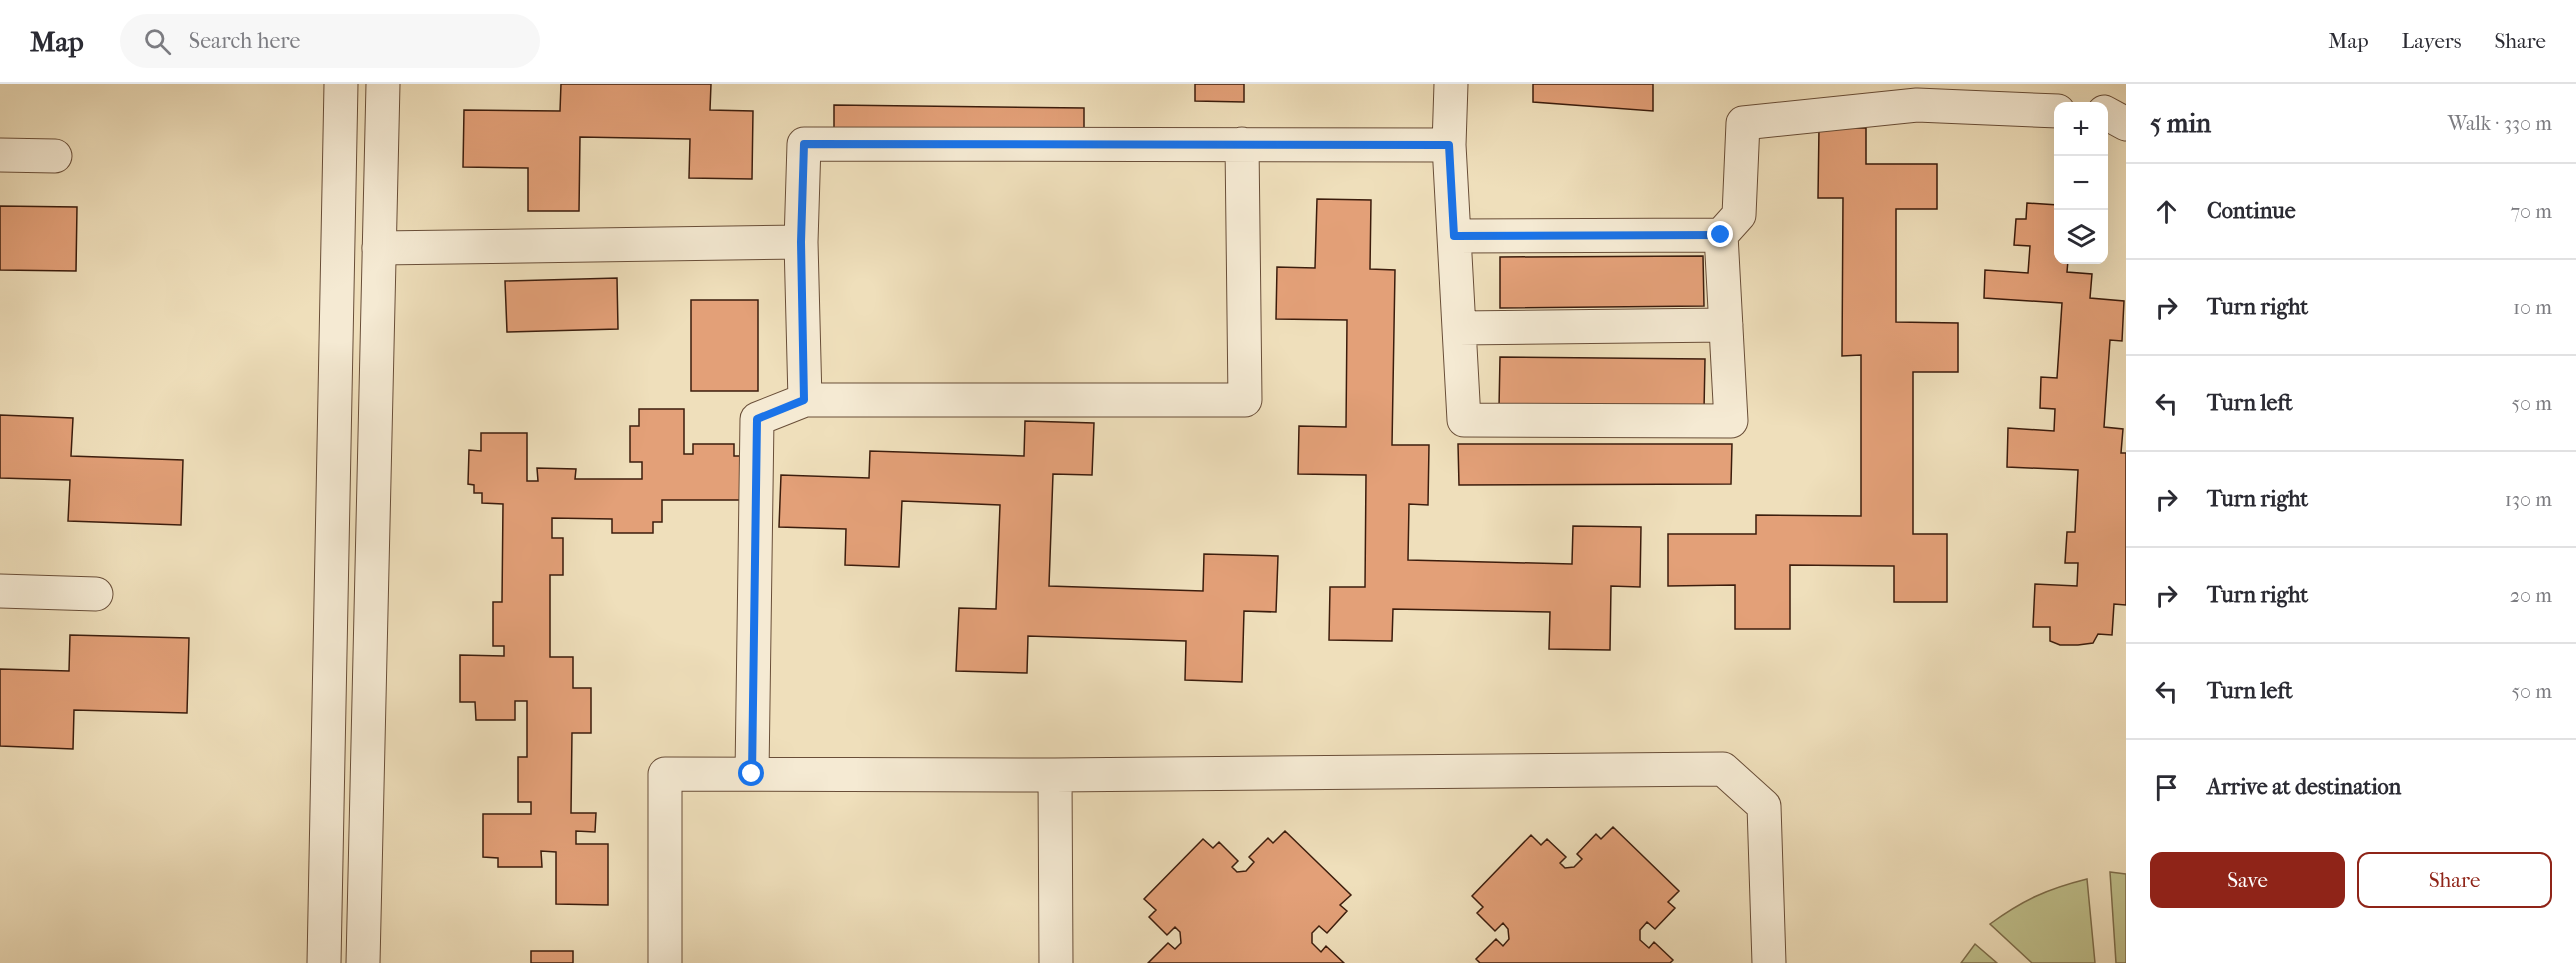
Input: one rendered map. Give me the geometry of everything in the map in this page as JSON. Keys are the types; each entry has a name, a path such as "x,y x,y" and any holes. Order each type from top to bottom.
{"street":[{"path":"324,963 341,84"},
{"path":"363,963 382,84"},
{"path":"1451,84 1449,145 1464,420 1731,421 1721,235 1739,215 1743,123 1917,105 2054,111"},
{"path":"2108,115 2126,124"},
{"path":"804,400 801,242 804,144 1449,145"},
{"path":"752,774 757,419 804,400 1245,400 1242,144"},
{"path":"0,155 55,156"},
{"path":"1454,236 1721,235"},
{"path":"379,248 801,242"},
{"path":"1459,328 1726,325"},
{"path":"0,591 96,594"},
{"path":"665,963 665,774 1055,775 1723,769 1764,806 1770,963"},
{"path":"1055,775 1056,963"}],"green space":[{"path":"2110,872 2126,874 2126,963 2116,963"},
{"path":"2087,879 2095,963 2032,963 1990,924 2036,896"},
{"path":"1975,944 1997,963 1961,963"}],"building":[{"path":"561,84 711,84 710,110 753,111 752,179 689,178 690,139 580,137 579,211 528,211 528,168 463,167 464,110 560,111"},
{"path":"1195,84 1244,84 1244,102 1195,101"},
{"path":"1533,84 1653,84 1653,111 1533,102"},
{"path":"834,105 1084,108 1084,147 834,144"},
{"path":"1819,128 1866,128 1866,164 1937,164 1937,209 1896,209 1896,322 1958,323 1958,372 1913,372 1913,534 1947,534 1947,602 1894,602 1894,566 1790,565 1790,629 1735,629 1735,585 1668,586 1668,534 1756,534 1756,515 1861,516 1861,355 1842,356 1843,198 1818,198"},
{"path":"1317,199 1371,200 1370,269 1395,270 1392,445 1429,445 1428,505 1409,504 1408,560 1572,564 1573,526 1641,527 1640,587 1611,586 1610,650 1549,649 1550,612 1393,609 1392,641 1329,640 1330,587 1365,587 1366,475 1298,474 1299,426 1346,427 1347,320 1276,319 1277,267 1315,268"},
{"path":"2027,203 2054,205 2054,264 2068,264 2067,272 2092,274 2090,298 2124,301 2122,341 2110,340 2104,427 2123,429 2121,453 2126,453 2126,605 2114,604 2112,635 2098,634 2093,643 2060,645 2050,641 2050,627 2033,627 2035,584 2077,586 2078,563 2065,563 2067,532 2075,532 2078,470 2007,467 2008,428 2054,431 2055,409 2040,408 2041,377 2057,378 2062,303 1984,298 1985,270 2028,273 2030,246 2014,245 2016,219 2026,219"},
{"path":"0,206 77,207 76,271 0,270"},
{"path":"1703,256 1704,306 1500,308 1500,257"},
{"path":"617,278 618,329 507,332 505,281"},
{"path":"691,300 758,300 758,391 691,391"},
{"path":"1500,357 1705,359 1704,410 1499,408"},
{"path":"639,409 684,409 684,454 693,454 693,444 734,444 734,456 752,456 752,500 662,500 662,522 653,522 653,533 612,533 612,519 552,518 552,538 563,538 563,575 550,575 550,657 573,657 573,688 591,688 591,733 572,733 571,813 596,813 595,832 576,831 576,844 608,844 608,905 556,904 556,852 541,851 542,867 498,867 498,858 483,857 483,814 531,814 531,802 518,802 518,757 527,757 527,701 515,701 515,720 476,720 475,702 460,702 460,655 504,656 504,646 493,646 493,602 502,602 503,504 482,503 482,493 474,493 474,485 468,484 469,450 481,451 481,433 527,433 527,481 538,481 537,468 576,469 575,479 642,479 642,462 630,462 630,426 639,426"},
{"path":"0,415 73,418 71,456 183,460 181,525 68,521 70,480 0,478"},
{"path":"1025,421 1094,423 1092,475 1053,474 1049,586 1203,591 1204,554 1278,556 1276,612 1244,611 1242,682 1185,680 1186,641 1028,636 1027,673 956,671 959,608 996,609 1000,505 902,501 899,567 845,565 846,529 779,527 781,475 869,478 870,451 1024,456"},
{"path":"1458,444 1732,444 1731,484 1459,485"},
{"path":"70,635 189,638 187,713 74,710 73,749 0,746 0,669 69,671"},
{"path":"1613,827 1679,891 1668,902 1675,908 1655,929 1647,922 1640,930 1640,940 1649,948 1654,942 1673,960 1670,963 1480,963 1476,959 1496,939 1503,946 1509,939 1508,929 1503,923 1495,931 1477,913 1483,907 1472,896 1531,835 1541,845 1547,839 1566,857 1560,863 1565,868 1574,867 1582,859 1577,854 1596,834 1601,839"},
{"path":"1285,831 1351,895 1340,905 1347,911 1327,933 1319,926 1312,933 1312,943 1321,952 1326,946 1344,963 1148,963 1168,943 1175,949 1181,943 1180,932 1175,927 1167,935 1149,917 1156,910 1144,899 1203,839 1213,848 1219,842 1238,861 1232,867 1237,872 1246,871 1254,862 1249,857 1268,838 1273,843"},
{"path":"531,951 573,951 573,963 531,963"}],"route":[{"path":"752,774 757,419 804,400 801,242 804,144 1449,145 1454,236 1721,235"}]}
